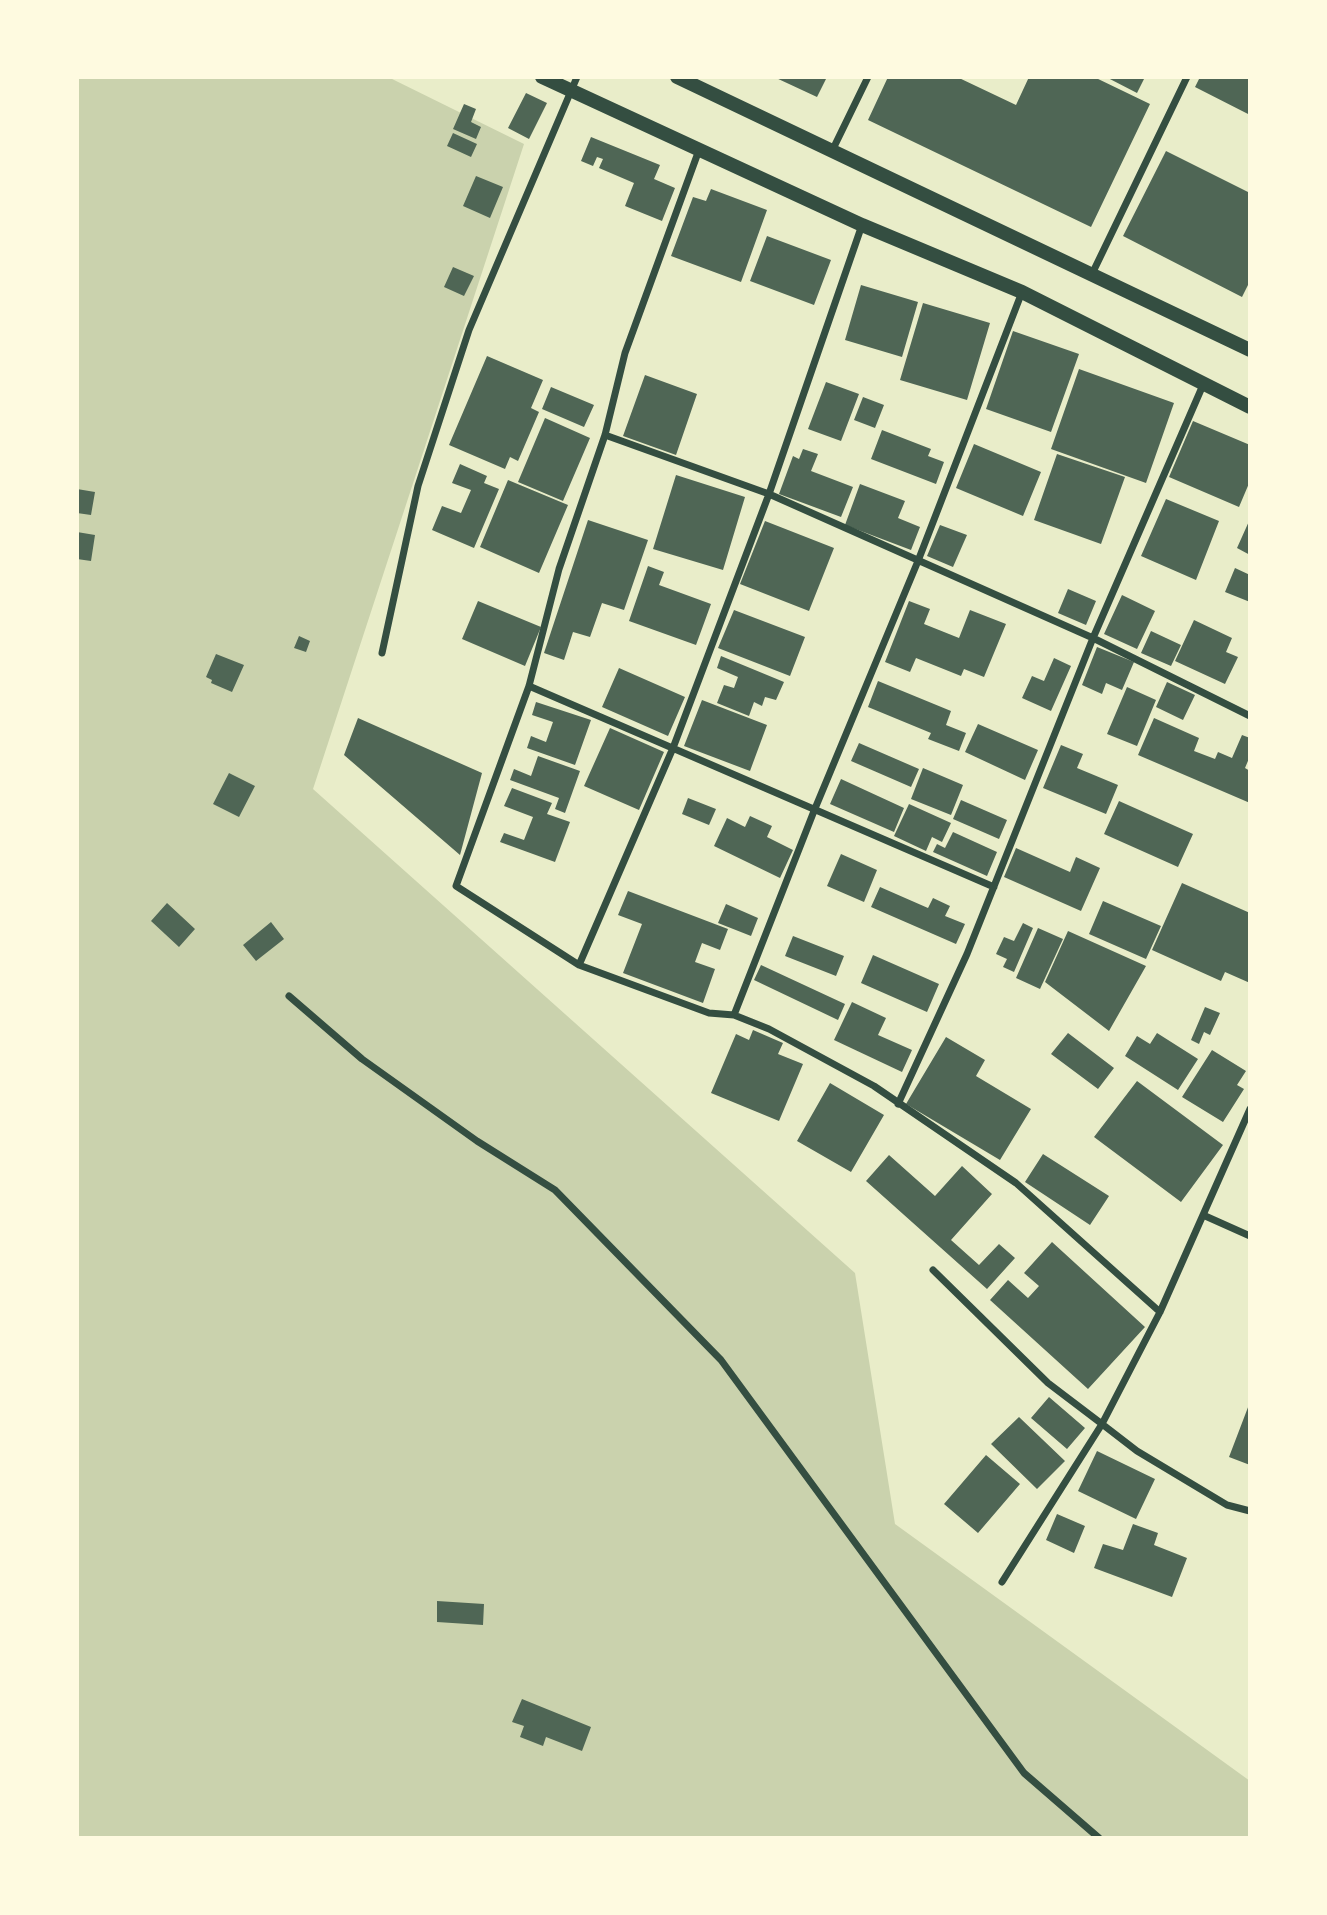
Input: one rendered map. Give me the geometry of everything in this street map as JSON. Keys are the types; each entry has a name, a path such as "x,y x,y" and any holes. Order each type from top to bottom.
{"main road":[{"path":"542,77 574,84 699,150 862,225 1022,292 1250,407"},
{"path":"677,77 1250,350"}],"street":[{"path":"832,151 868,77"},
{"path":"1092,274 1187,77"},
{"path":"382,653 418,486 469,330 574,84"},
{"path":"699,150 625,354 605,435 559,569 529,686 456,886 579,965 709,1013 734,1015 769,1029 874,1086 1016,1183 1160,1312"},
{"path":"579,965 673,748 769,494 862,225"},
{"path":"734,1015 814,811 918,561 1022,292"},
{"path":"898,1104 967,954 1093,638 1203,385"},
{"path":"605,435 769,494 1093,638 1250,716"},
{"path":"529,686 994,887"},
{"path":"289,996 362,1059 477,1141 555,1190 721,1360 1024,1773 1099,1838"},
{"path":"1002,1582 1102,1424 1160,1312 1250,1109"},
{"path":"1203,1215 1250,1236"},
{"path":"933,1270 1048,1383 1137,1451 1227,1505 1250,1511"}],"green space":[{"path":"77,77 388,77 524,144 313,789 855,1273 895,1524 1250,1781 1250,1838 77,1838"}],"building":[{"path":"774,77 827,77 817,97"},
{"path":"888,77 957,77 1016,105 1029,77 1094,77 1150,104 1091,227 868,120"},
{"path":"1106,77 1145,77 1137,93"},
{"path":"1200,77 1250,77 1250,115 1195,87"},
{"path":"526,93 547,103 529,139 508,128"},
{"path":"464,104 476,109 471,122 481,127 476,139 453,129"},
{"path":"453,133 477,144 471,157 447,146"},
{"path":"591,137 660,165 654,179 675,188 662,221 625,206 634,183 599,168 603,159 597,157 593,166 581,161"},
{"path":"1166,151 1250,193 1250,281 1242,297 1123,236"},
{"path":"476,176 503,187 490,218 463,206"},
{"path":"711,189 767,210 741,282 671,256 693,197 706,201"},
{"path":"767,236 831,260 814,305 750,281"},
{"path":"453,267 474,276 464,296 444,287"},
{"path":"861,285 918,302 902,357 845,340"},
{"path":"923,303 990,323 967,400 900,380"},
{"path":"1013,331 1079,354 1051,432 986,409"},
{"path":"487,356 543,380 531,408 539,412 518,461 510,457 505,469 449,445"},
{"path":"1079,369 1174,403 1146,483 1051,449"},
{"path":"645,375 697,394 676,455 623,436"},
{"path":"826,382 859,394 841,441 808,429"},
{"path":"551,387 594,405 584,427 542,409"},
{"path":"863,397 884,405 875,428 854,420"},
{"path":"545,418 590,438 563,501 518,482"},
{"path":"1193,421 1250,445 1250,481 1239,507 1169,477"},
{"path":"882,430 931,449 928,456 944,462 936,484 871,459"},
{"path":"974,444 1041,472 1023,516 956,488"},
{"path":"803,449 818,454 811,471 853,487 841,517 779,494 793,456 799,459"},
{"path":"1057,454 1125,477 1101,544 1034,520"},
{"path":"460,464 487,476 484,483 499,489 474,548 432,530 442,506 461,513 471,490 452,483"},
{"path":"676,475 745,497 723,570 653,549"},
{"path":"508,480 568,505 539,573 480,547"},
{"path":"860,484 905,501 898,518 920,527 911,550 845,525"},
{"path":"77,489 95,492 91,515 77,513"},
{"path":"1166,499 1219,521 1196,580 1141,556"},
{"path":"1250,519 1250,555 1237,548"},
{"path":"588,520 648,540 624,610 602,603 590,637 573,632 564,660 544,653"},
{"path":"765,521 834,548 809,611 740,584"},
{"path":"940,525 967,535 953,567 927,556"},
{"path":"77,532 95,535 91,561 77,559"},
{"path":"648,566 664,572 659,585 711,604 696,645 629,621"},
{"path":"1235,568 1250,575 1250,602 1225,592"},
{"path":"1068,589 1096,601 1086,625 1058,613"},
{"path":"1122,595 1155,611 1137,649 1104,634"},
{"path":"478,601 541,627 525,666 462,639"},
{"path":"909,601 930,609 924,624 959,638 970,610 1006,624 984,677 964,669 961,676 916,658 910,672 885,662"},
{"path":"734,610 805,637 790,676 718,648"},
{"path":"1194,620 1232,638 1226,652 1238,657 1225,684 1175,661"},
{"path":"1151,631 1181,645 1171,666 1141,653"},
{"path":"299,636 310,641 306,652 294,648"},
{"path":"1097,647 1134,662 1122,690 1106,683 1102,694 1082,685"},
{"path":"216,654 244,665 232,692 211,683 212,680 206,677"},
{"path":"721,656 784,682 776,700 765,697 762,706 754,702 749,716 717,703 724,685 734,688 738,677 717,668"},
{"path":"1054,658 1071,666 1051,711 1022,698 1032,676 1044,681"},
{"path":"619,668 685,697 668,736 602,707"},
{"path":"878,681 951,711 946,725 966,733 959,751 928,739 931,733 868,707"},
{"path":"1167,682 1195,695 1183,720 1156,707"},
{"path":"1127,687 1156,700 1137,746 1107,734"},
{"path":"702,700 767,725 750,771 684,746"},
{"path":"536,702 591,720 575,765 527,748 531,736 546,742 553,722 532,715"},
{"path":"358,718 482,773 460,855 344,755"},
{"path":"1154,718 1199,738 1194,751 1215,759 1218,752 1232,758 1242,735 1250,738 1250,756 1245,768 1250,771 1250,803 1138,755"},
{"path":"978,724 1038,750 1025,780 965,752"},
{"path":"610,728 664,752 639,810 584,786"},
{"path":"859,743 919,769 911,787 851,761"},
{"path":"1061,745 1083,754 1077,768 1118,785 1106,814 1043,788"},
{"path":"538,756 580,771 565,813 555,809 559,798 510,780 514,769 531,776"},
{"path":"923,768 963,785 951,815 911,799"},
{"path":"229,773 255,786 239,817 213,804"},
{"path":"841,779 904,808 894,832 830,804"},
{"path":"512,788 552,803 547,814 570,822 555,862 500,842 504,833 524,840 533,817 504,806"},
{"path":"688,798 716,809 709,825 682,814"},
{"path":"961,800 1007,820 999,839 953,819"},
{"path":"1119,801 1193,834 1178,867 1104,834"},
{"path":"909,804 951,823 942,842 932,837 926,851 894,836"},
{"path":"750,816 772,826 767,837 793,850 780,878 714,846 727,818 745,827"},
{"path":"953,832 997,852 987,876 933,852 937,844 945,848"},
{"path":"1016,848 1070,872 1076,857 1100,868 1081,911 1004,877"},
{"path":"841,854 877,870 864,902 827,886"},
{"path":"1182,883 1250,913 1250,983 1225,972 1221,981 1152,950"},
{"path":"880,887 928,908 933,898 950,906 945,916 965,924 956,944 871,907"},
{"path":"628,891 728,929 720,950 702,943 695,962 715,969 703,1003 623,973 642,924 618,915"},
{"path":"1103,901 1161,926 1146,959 1089,934"},
{"path":"167,903 195,929 179,947 151,921"},
{"path":"726,904 758,918 751,936 718,923"},
{"path":"271,922 284,939 256,961 243,945"},
{"path":"1023,923 1033,928 1014,972 1003,967 1007,959 996,954 1004,937 1014,941"},
{"path":"1038,928 1063,939 1040,989 1016,978"},
{"path":"1068,931 1146,966 1109,1031 1045,982"},
{"path":"793,936 844,956 836,976 785,956"},
{"path":"873,955 939,984 927,1012 861,983"},
{"path":"761,965 845,1004 838,1020 754,980"},
{"path":"852,1002 886,1018 878,1035 912,1050 902,1072 834,1040"},
{"path":"1205,1007 1220,1013 1210,1035 1204,1032 1199,1044 1191,1040"},
{"path":"753,1030 783,1043 778,1054 803,1064 779,1121 711,1093 736,1034 749,1040"},
{"path":"1068,1033 1114,1068 1098,1089 1051,1054"},
{"path":"1157,1033 1198,1059 1178,1090 1125,1056 1137,1036 1150,1044"},
{"path":"946,1037 985,1060 976,1076 1031,1109 1000,1160 906,1104"},
{"path":"1212,1050 1246,1071 1237,1085 1244,1089 1223,1122 1182,1097"},
{"path":"1137,1081 1223,1145 1181,1202 1094,1137"},
{"path":"830,1083 884,1115 851,1172 797,1141"},
{"path":"1043,1154 1109,1196 1090,1225 1025,1182"},
{"path":"889,1155 935,1196 962,1166 992,1194 951,1240 979,1265 999,1244 1015,1258 987,1289 866,1181"},
{"path":"1052,1242 1145,1327 1088,1389 990,1300 1008,1280 1028,1298 1039,1286 1024,1273"},
{"path":"1049,1397 1085,1428 1067,1449 1031,1418"},
{"path":"1250,1402 1250,1465 1229,1457"},
{"path":"1019,1417 1065,1461 1037,1489 991,1444"},
{"path":"1097,1451 1155,1479 1136,1519 1078,1491"},
{"path":"986,1455 1020,1484 978,1533 944,1504"},
{"path":"1057,1514 1085,1526 1074,1553 1046,1540"},
{"path":"1133,1524 1158,1533 1154,1545 1187,1558 1172,1597 1094,1568 1103,1544 1123,1550"},
{"path":"437,1601 484,1604 483,1625 437,1622"},
{"path":"522,1699 591,1727 582,1751 546,1737 543,1746 520,1737 524,1726 512,1722"}]}
